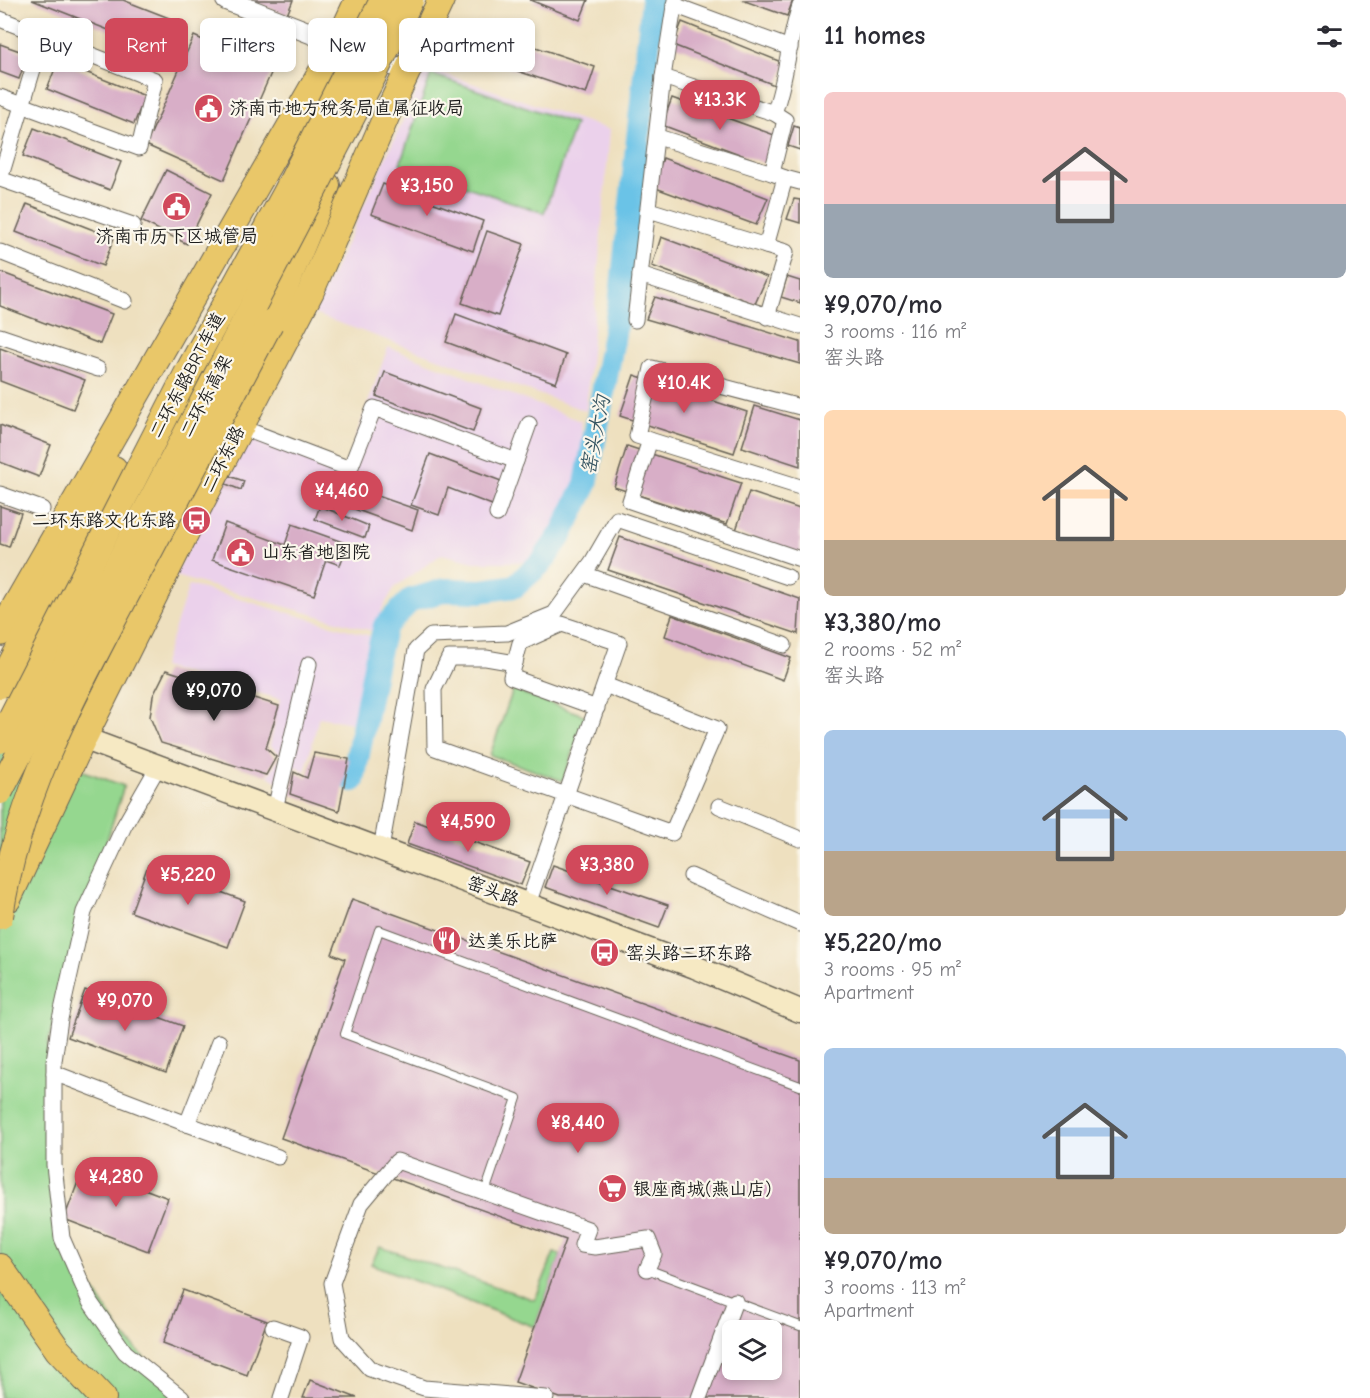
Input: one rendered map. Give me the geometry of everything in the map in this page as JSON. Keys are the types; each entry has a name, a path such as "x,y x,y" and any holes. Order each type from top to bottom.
{"highway":[{"path":"350,18 358,0"},
{"name":"二环东高架","path":"0,791 359,74 383,0"},
{"name":"二环东高架","path":"0,740 189,370 286,193 359,74 410,0"},
{"name":"二环东路","path":"432,18 441,0"},
{"path":"0,633 321,72"},
{"name":"二环东路","path":"0,916 50,810 77,728 312,291 407,72"},
{"path":"6,686 200,304 359,74"},
{"path":"0,916 6,876 20,822 38,771 92,660 270,323 359,74"},
{"path":"0,1267 58,1350 103,1398"}],"main road":[{"name":"窑头路","path":"6,686 77,728 159,765 528,904 800,1011"}],"street":[{"path":"226,0 308,31"},
{"path":"634,320 658,136 663,77 675,3 790,48"},
{"path":"774,113 783,89 800,6"},
{"path":"0,19 18,26"},
{"path":"0,97 139,148 155,80 93,56"},
{"path":"32,72 0,179 133,225"},
{"path":"663,77 774,113 785,120 786,178 766,246"},
{"path":"658,136 786,178"},
{"path":"649,210 793,254 767,316"},
{"path":"0,252 125,301"},
{"path":"640,275 800,326"},
{"path":"0,336 98,369"},
{"path":"800,407 652,368 637,436 800,487"},
{"path":"240,427 351,469 374,408 516,460"},
{"path":"497,514 529,424"},
{"path":"650,440 630,501 800,559"},
{"path":"0,494 42,509"},
{"path":"381,849 416,650 431,636 507,633 554,614 584,574 617,519 788,578"},
{"path":"584,574 784,645"},
{"path":"528,904 597,708 619,643 562,624 520,643 511,677 597,708"},
{"path":"515,663 486,657 449,658 435,689 435,748 672,833 717,729 604,685"},
{"path":"275,809 309,664"},
{"path":"159,765 124,826 84,912 60,1019 54,1073 54,1165 62,1238 90,1302 125,1352 182,1398"},
{"path":"718,806 800,839"},
{"path":"691,876 800,924"},
{"path":"187,1124 219,1042"},
{"path":"54,1073 278,1157"},
{"path":"546,1398 418,1392 370,1369 342,1338 332,1283 361,1204 397,1161 588,1229 582,1245 595,1247 648,1239 654,1254 647,1269"},
{"path":"699,1398 735,1301"},
{"path":"273,1327 301,1337 281,1398"}],"lane":[{"path":"359,74 399,72"},
{"path":"116,540 154,468"},
{"path":"6,686 40,684 55,702"},
{"path":"62,710 77,728"},
{"path":"0,857 50,810"},
{"path":"485,1192 517,1098 345,1034 380,930 800,1086"},
{"path":"647,1269 800,1326"}],"shaded area":[{"path":"425,72 439,72 610,130 586,411 314,314"},
{"path":"388,347 581,421 586,484 567,530 524,562 474,562 442,554 395,587 382,609 376,632 175,576 243,434 344,471"},
{"path":"189,585 374,637 357,724 319,717 305,772 296,766 287,787 268,776 281,755 270,745 280,699 162,667"}],"green space":[{"path":"431,74 575,124 544,213 400,164"},
{"path":"513,690 586,716 563,781 490,755"},
{"path":"0,740 124,786 73,948 48,1044 52,1115 65,1244 120,1331 166,1382 185,1398 0,1398"},
{"path":"380,1247 535,1300 554,1253 561,1255 535,1327 371,1264"}],"building":[{"path":"32,0 123,0 169,18 105,18 105,29 93,24 93,18 78,18"},
{"path":"249,0 293,0 287,15"},
{"path":"530,0 588,0 580,20"},
{"path":"742,0 793,0 787,16"},
{"path":"682,22 786,64 777,86 673,45"},
{"name":"济南市地方税务局直属征收局","path":"194,36 200,39 200,72 272,72 224,180 146,145 178,72 188,72 188,50"},
{"path":"0,44 18,50 18,72 22,72 19,79 0,72"},
{"path":"535,47 595,67 586,94 521,72 535,72"},
{"path":"54,72 85,72 145,96 134,124 47,89"},
{"path":"672,98 777,136 766,164 662,125"},
{"path":"794,126 800,128 800,150 788,146"},
{"path":"34,128 121,162 110,190 23,156"},
{"path":"663,158 768,198 756,225 653,187"},
{"name":"济南市历下区城管局","path":"166,170 212,193 187,244 141,221"},
{"path":"383,184 483,221 473,251 371,214"},
{"path":"794,199 800,200 800,223 787,219"},
{"path":"27,204 114,238 103,266 16,232"},
{"path":"487,231 524,244 498,316 462,303"},
{"path":"661,237 767,277 755,304 652,266"},
{"path":"0,272 112,314 100,344 0,306"},
{"path":"787,277 800,281 800,303 781,297"},
{"path":"655,297 800,342 800,364 646,319"},
{"path":"456,314 566,355 556,383 446,342"},
{"path":"0,348 85,380 73,409 0,381"},
{"path":"385,372 481,408 473,432 376,396"},
{"path":"634,375 747,412 734,453 620,416"},
{"path":"755,406 800,420 800,466 742,447"},
{"path":"0,425 51,445 39,477 0,462"},
{"path":"627,446 741,483 727,524 614,487"},
{"path":"430,454 501,481 492,505 448,488 439,515 411,505"},
{"path":"229,476 244,481 241,490 226,484"},
{"path":"346,485 418,510 412,530 338,503"},
{"path":"749,492 800,509 800,554 735,533"},
{"path":"0,506 21,513 9,547 0,544"},
{"path":"320,506 369,526 365,538 315,519"},
{"path":"225,523 285,545 292,524 348,544 340,565 326,560 314,595 212,560"},
{"path":"620,537 800,599 798,634 608,570"},
{"path":"672,615 791,658 783,680 665,636"},
{"path":"166,670 279,706 266,748 276,757 266,775 161,743 150,717 153,696"},
{"path":"314,753 349,759 339,811 290,794 294,772 307,778"},
{"path":"415,821 530,862 521,885 407,844"},
{"path":"148,865 245,901 228,947 131,912"},
{"path":"553,865 668,905 659,928 545,887"},
{"name":"银座商城(燕山店)","path":"352,899 800,1060 800,1398 560,1398 515,1382 566,1240 281,1138 345,959 332,954"},
{"path":"85,990 183,1026 166,1073 68,1037"},
{"path":"84,1166 168,1198 148,1251 64,1219"},
{"path":"183,1290 267,1321 247,1375 163,1343"},
{"path":"310,1380 357,1398 303,1398"}],"waterway":[{"name":"窑头大沟","path":"353,780 385,626 411,600 445,590 481,591 515,586 542,562 562,533 586,484 621,296 653,0"}],"place":[{"name":"济南市地方税务局直属征收局","path":"209,108"},
{"name":"济南市历下区城管局","path":"177,207"},
{"name":"二环东路文化东路","path":"197,520"},
{"name":"山东省地图院","path":"241,552"},
{"name":"达美乐比萨","path":"447,941"},
{"name":"窑头路二环东路","path":"605,953"},
{"name":"银座商城(燕山店)","path":"612,1189"}]}
